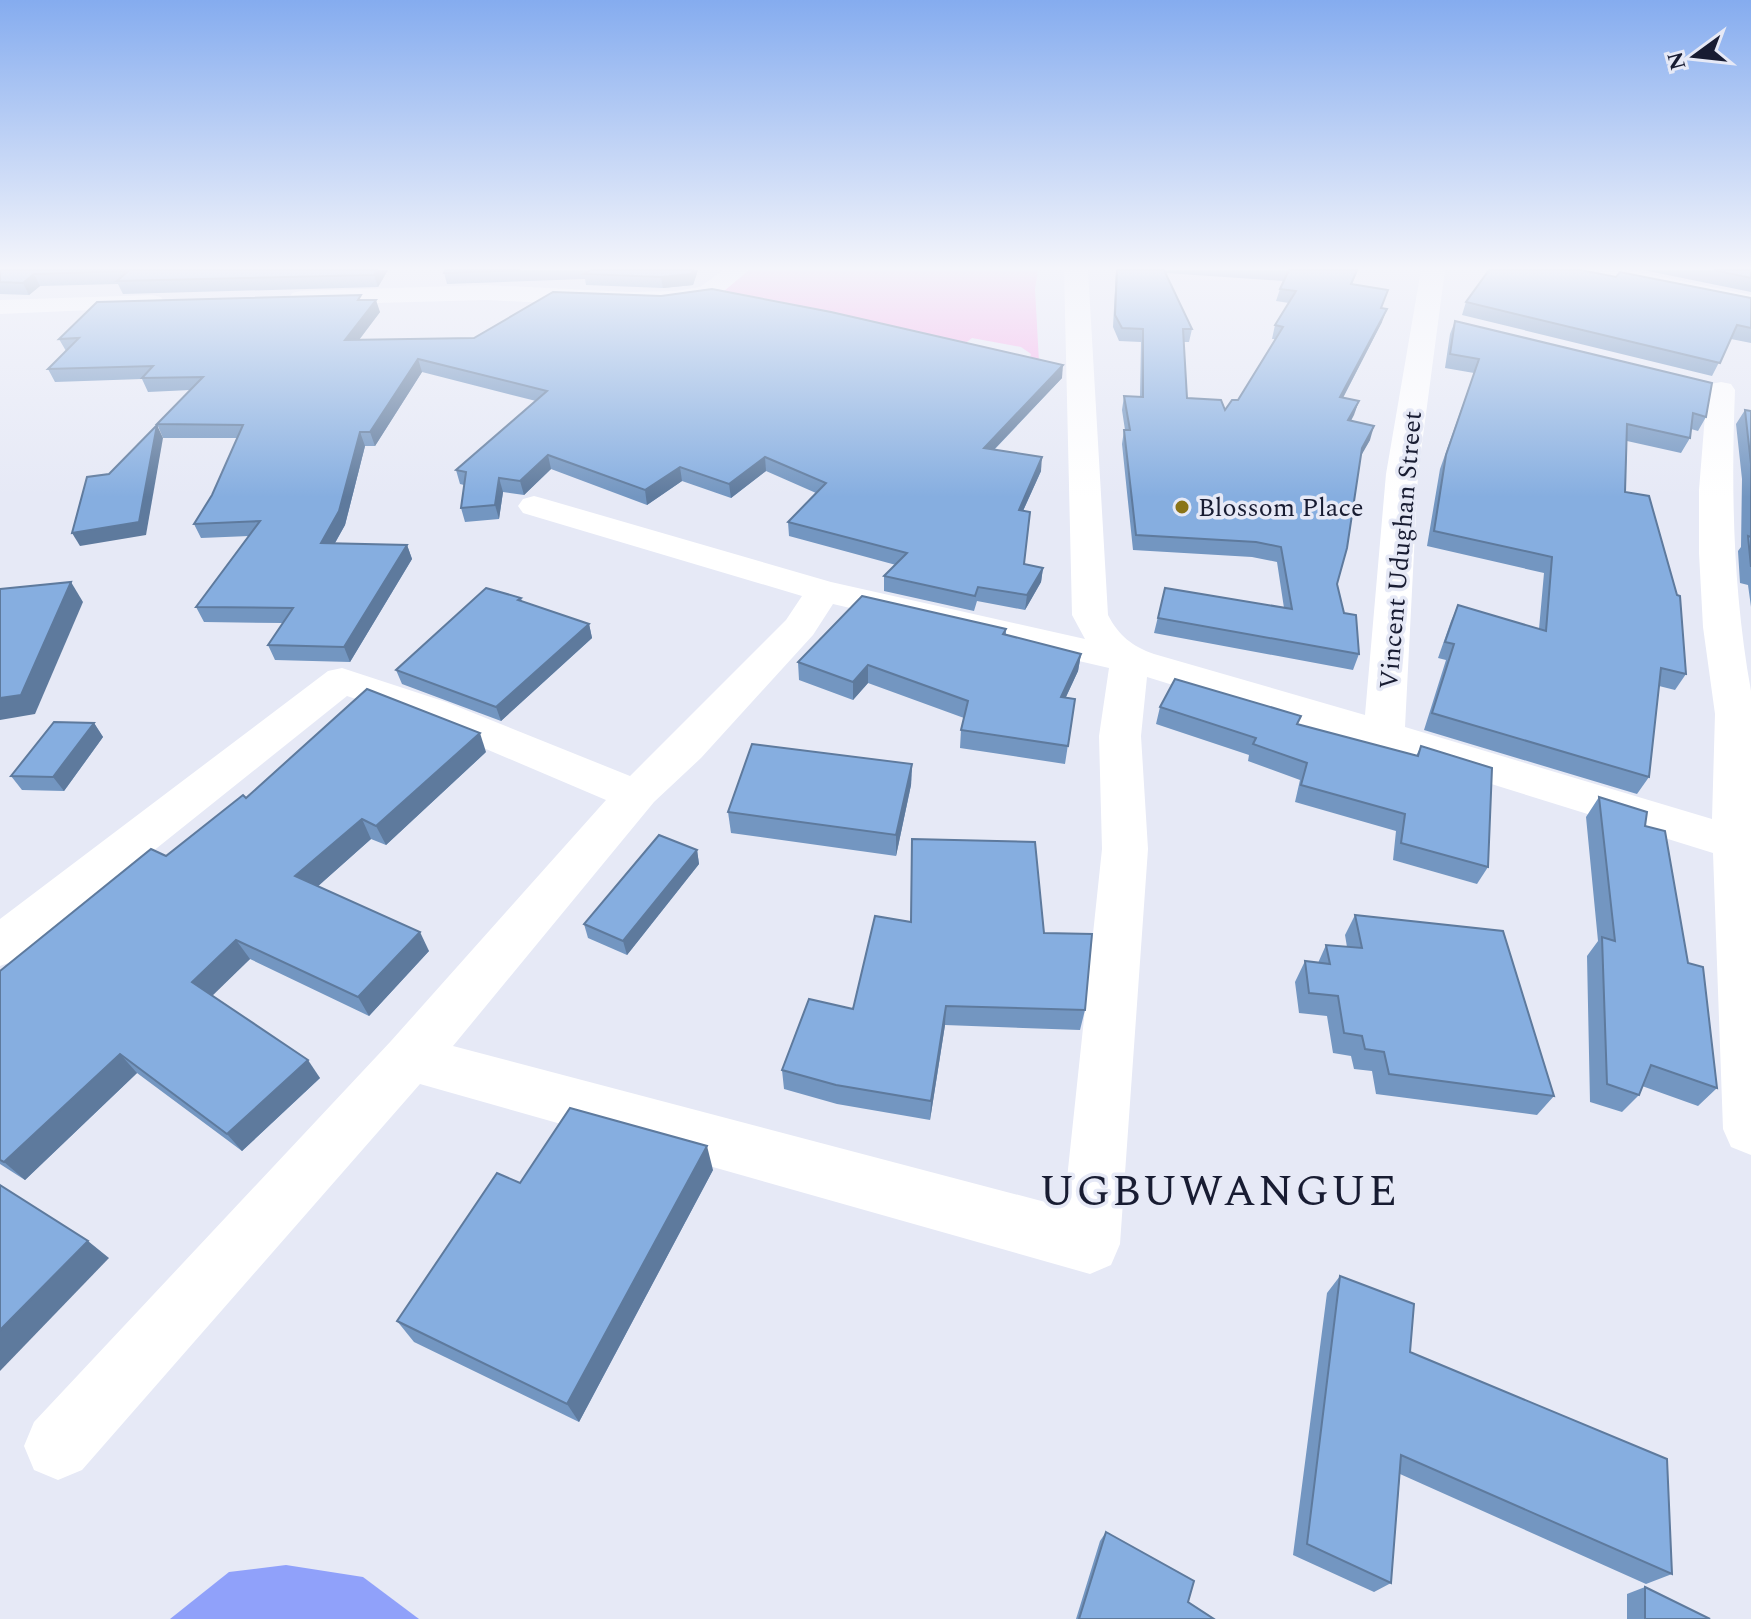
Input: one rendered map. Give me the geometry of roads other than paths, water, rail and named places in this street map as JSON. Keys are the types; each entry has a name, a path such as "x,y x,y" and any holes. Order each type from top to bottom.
{"street":[{"path":"1079,346 1090,615 1098,637 1129,661"},
{"name":"Vincent Udughan Street","path":"1384,736 1402,474 1436,346"},
{"path":"1721,390 1715,490 1716,553 1721,627 1735,714 1733,797 1744,846 1751,1129"},
{"path":"534,506 823,591 1129,661 1744,846"},
{"path":"58,1446 410,1058 639,791 686,748 800,627 823,591"},
{"path":"410,1058 1090,1244 1125,849 1120,736 1129,661"},
{"path":"0,946 342,680 432,711 630,793 639,791"}],"water":[{"path":"286,1565 363,1577 419,1619 170,1619 229,1572"}],"place":[{"name":"Blossom Place","path":"1182,507"}],"district":[{"name":"UGBUWANGUE","path":"1219,1190"}]}
